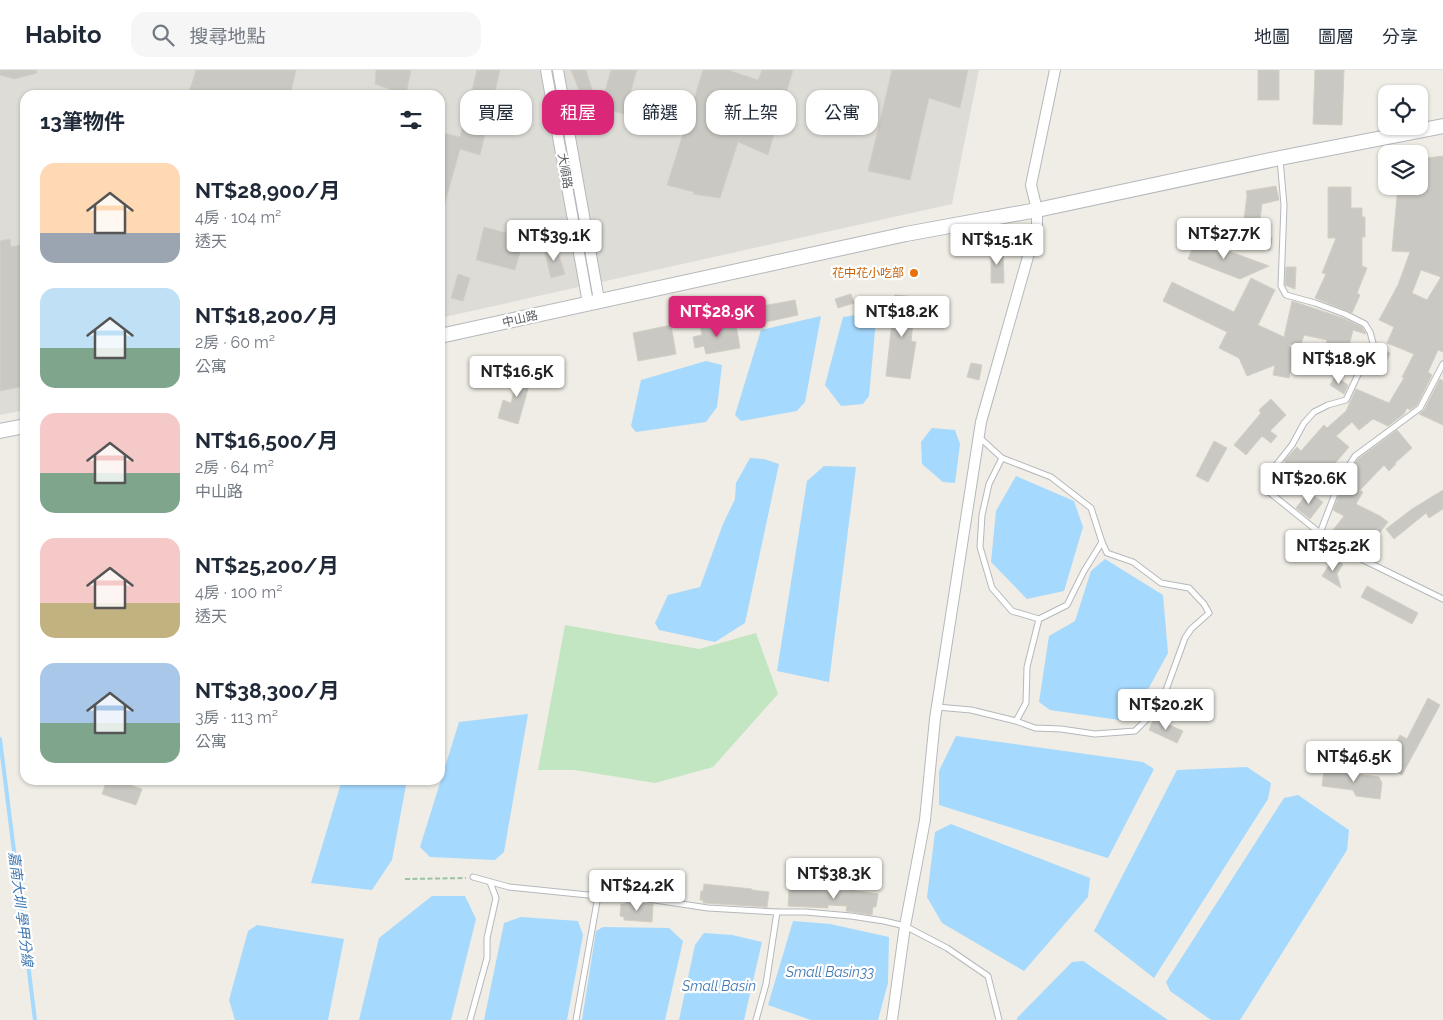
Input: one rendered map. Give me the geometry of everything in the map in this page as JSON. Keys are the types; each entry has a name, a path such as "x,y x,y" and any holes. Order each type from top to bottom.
{"main road":[{"name":"中山路","path":"445,335 593,301 906,234 1037,210 1280,158 1443,126"},
{"path":"0,431 20,427"}],"street":[{"name":"大順路","path":"546,70 593,301"},
{"name":"大順路","path":"558,70 593,301"},
{"path":"892,1020 905,926 925,820 937,707 981,422 1037,224 1037,210 1031,185 1055,70"}],"lane":[{"path":"1280,158 1284,205 1280,286 1286,295 1330,308 1365,324 1370,332 1373,343 1346,400 1328,405 1314,412 1304,423 1292,445 1272,470 1268,484 1269,492 1341,549 1443,599"},
{"path":"1320,533 1341,478 1355,456 1420,408 1443,364"},
{"path":"937,707 971,710 1016,721 1035,728 1061,729 1095,734 1135,731 1151,715 1166,690 1185,638 1191,629 1209,613 1204,604 1189,588 1161,583 1134,562 1107,553 1091,508 1051,477 1002,458 979,436"},
{"path":"1002,458 989,484 982,515 980,547 992,588 1012,612 1039,619 1067,605 1084,571 1102,542"},
{"path":"1016,721 1026,703 1027,667 1039,619"},
{"path":"474,877 509,887 598,896 636,897 708,908 851,916 905,926 946,948 988,976 999,1020"},
{"path":"470,1020 487,958 487,938 496,898 490,882"},
{"path":"576,1020 598,896"},
{"path":"756,1020 766,984 777,912"}],"path":[{"path":"405,879 474,877"}],"shaded area":[{"path":"0,70 979,70 952,204 445,317 445,90 20,90 20,411 0,415"}],"green space":[{"path":"565,625 699,649 756,633 778,694 713,767 655,783 575,770 538,770"}],"water":[{"path":"870,313 876,320 869,396 863,404 841,406 825,385 843,317"},
{"path":"821,316 805,402 797,411 741,421 735,415 761,330"},
{"path":"706,361 722,365 717,407 706,422 636,432 631,426 641,380"},
{"path":"932,428 955,430 960,444 955,483 943,482 922,464 921,442"},
{"path":"750,458 764,459 779,464 745,623 715,642 659,630 655,623 668,595 700,587 723,524 735,499 736,483"},
{"path":"824,466 856,467 829,682 777,671 807,481"},
{"path":"1016,476 1074,501 1083,527 1064,591 1027,599 991,562 996,511"},
{"path":"1105,559 1163,595 1168,653 1134,715 1119,720 1050,710 1039,702 1049,636 1075,621 1091,571"},
{"path":"528,714 504,852 495,860 430,857 420,847 439,785 445,785 445,767 459,722"},
{"path":"956,736 1143,762 1154,769 1108,858 939,805 939,771"},
{"path":"1247,767 1271,783 1268,799 1154,978 1094,931 1177,770"},
{"path":"340,785 406,785 392,860 372,890 311,883"},
{"path":"1298,795 1349,830 1347,850 1240,1020 1211,1020 1170,991 1166,982 1284,798"},
{"path":"951,824 1090,878 1088,897 1024,971 942,923 927,897 935,832"},
{"path":"432,896 465,896 476,919 451,1020 359,1020 379,938"},
{"path":"521,917 578,921 583,935 567,1020 484,1020 504,923"},
{"name":"Small Basin33","path":"793,921 830,924 889,937 888,983 878,1020 811,1020 768,1005"},
{"path":"257,925 344,939 328,1020 235,1020 229,1000 248,931"},
{"path":"603,927 669,928 683,941 665,1020 582,1020 596,931"},
{"name":"Small Basin","path":"704,933 732,935 762,942 744,1020 679,1020 695,945"},
{"path":"1083,961 1168,1020 1017,1020 1072,962"}],"building":[{"path":"0,70 36,70 37,73 14,79 0,75"},
{"path":"196,70 296,70 291,90 190,90"},
{"path":"376,70 411,70 407,90 392,90 375,84"},
{"path":"477,70 500,70 495,90 472,90"},
{"path":"571,70 586,70 592,90 579,90"},
{"path":"611,70 637,70 631,90 624,90 624,114 614,112 614,90 605,90"},
{"path":"703,70 728,70 758,80 762,70 793,70 787,90 706,90 706,135 774,135 768,155 738,142 720,198 693,194 694,192 667,185 683,135 696,135 696,92"},
{"path":"892,70 968,70 960,108 929,98 910,180 868,171"},
{"path":"1258,70 1279,70 1279,100 1258,100"},
{"path":"1315,70 1344,70 1342,125 1313,124"},
{"path":"445,133 460,137 461,135 485,135 480,155 460,149 445,203"},
{"path":"1443,156 1443,352 1438,350 1428,372 1432,375 1417,405 1410,410 1407,408 1404,414 1388,426 1373,419 1359,430 1352,422 1336,436 1349,447 1326,474 1303,492 1293,484 1296,480 1281,469 1286,463 1284,461 1297,447 1301,451 1324,425 1327,428 1346,411 1356,389 1389,403 1404,378 1402,377 1414,354 1387,343 1394,327 1379,320 1398,285 1410,252 1392,251 1397,195 1428,195 1428,158","holes":["1421,270 1441,277 1427,300 1412,293"]},
{"path":"1276,186 1279,200 1262,204 1258,235 1272,238 1270,250 1241,245 1246,191"},
{"path":"1328,187 1351,187 1351,208 1362,208 1362,217 1365,217 1365,237 1362,237 1362,266 1367,268 1357,293 1360,295 1352,313 1315,298 1326,274 1322,273 1336,238 1328,238"},
{"path":"509,223 527,229 515,270 476,260 484,227 506,233"},
{"path":"10,239 11,247 20,245 20,387 0,391 0,241"},
{"path":"1196,239 1269,266 1240,279 1188,259"},
{"path":"556,246 565,274 551,278 544,250"},
{"path":"991,249 1003,249 1004,283 991,283"},
{"path":"1286,267 1296,267 1295,289 1285,285"},
{"path":"458,274 470,278 463,301 451,298"},
{"path":"1251,278 1275,290 1258,325 1284,337 1292,301 1343,318 1362,327 1366,334 1353,330 1347,354 1352,356 1349,365 1323,355 1327,340 1304,335 1300,348 1290,344 1289,346 1313,362 1312,364 1293,358 1289,378 1273,375 1275,365 1247,376 1239,358 1219,348 1227,332 1163,301 1172,282 1234,312"},
{"path":"851,294 854,303 838,308 835,299"},
{"path":"895,295 916,297 911,341 916,342 910,379 886,376"},
{"path":"795,300 798,315 766,322 765,320 761,321 759,312 763,311 762,306"},
{"path":"719,321 721,328 736,325 740,348 706,354 704,346 695,348 693,337 702,335 700,325"},
{"path":"671,325 676,354 638,361 633,333"},
{"path":"1376,348 1390,353 1385,365 1371,360"},
{"path":"971,363 982,365 979,380 967,377"},
{"path":"520,369 534,373 518,424 498,418 503,400 511,403"},
{"path":"1335,376 1348,385 1344,394 1330,385"},
{"path":"1440,379 1443,381 1443,425 1419,414 1424,410"},
{"path":"1271,399 1286,415 1270,431 1277,436 1271,443 1262,436 1246,455 1234,445 1261,413 1259,410"},
{"path":"1397,430 1412,448 1389,471 1384,465 1360,490 1363,492 1356,504 1388,522 1367,549 1352,537 1341,544 1333,530 1344,516 1333,510 1350,476 1348,474 1358,459"},
{"path":"1214,441 1227,448 1208,482 1196,476"},
{"path":"1443,490 1443,509 1429,518 1426,513 1394,539 1386,529 1412,509"},
{"path":"1308,492 1323,502 1310,519 1296,508"},
{"path":"1333,559 1343,564 1337,574 1341,588 1322,576"},
{"path":"1367,586 1418,613 1412,624 1361,597"},
{"path":"1428,698 1440,705 1402,775 1383,766 1400,735 1407,739"},
{"path":"1154,718 1183,731 1177,743 1149,730"},
{"path":"1324,770 1379,777 1382,783 1380,799 1356,796 1353,790 1322,786"},
{"path":"105,785 130,785 142,789 136,805 102,794"},
{"path":"704,884 769,892 767,907 703,903 703,900 700,900"},
{"path":"789,889 849,890 878,894 876,907 873,907 872,915 846,911 847,906 828,905 828,908 788,906"},
{"path":"626,902 653,904 652,922 624,920 624,917 620,916 621,904"}],"waterway":[{"name":"嘉南大圳 學甲分線","path":"0,739 35,1020"}],"place":[{"name":"花中花小吃部","path":"914,273"}]}
